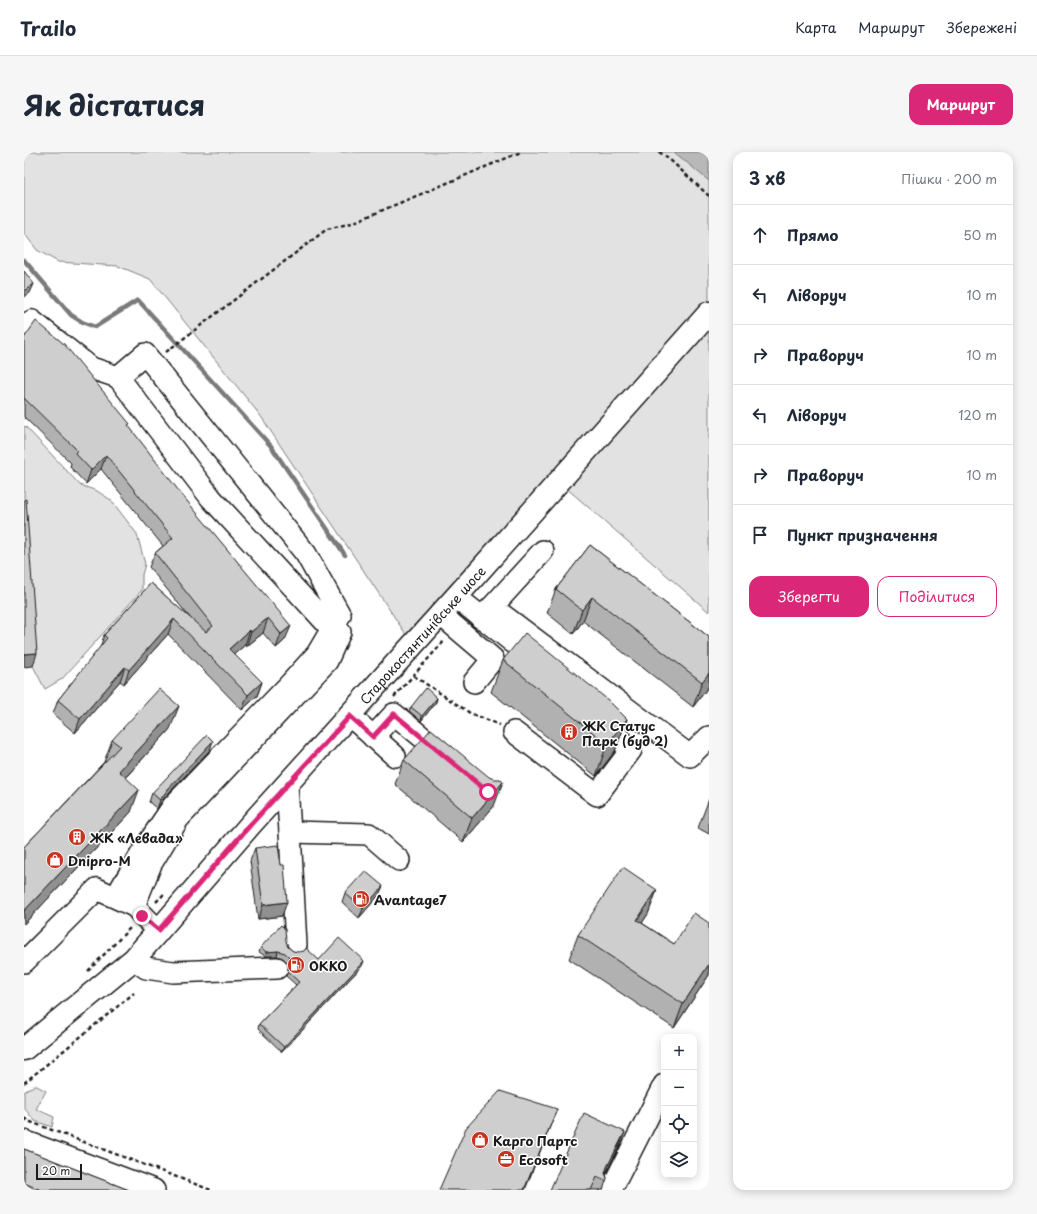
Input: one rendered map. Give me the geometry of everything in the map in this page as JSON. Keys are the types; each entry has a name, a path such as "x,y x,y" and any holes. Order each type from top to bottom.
{"main road":[{"name":"Старокостянтинівське шосе","path":"24,1049 134,959 251,824 350,716 709,313"}],"street":[{"path":"24,325 32,321 91,368 118,377 211,498 331,628"},
{"path":"118,377 145,354 306,554 340,615 317,654 173,806 142,851 122,888 142,916 159,930"},
{"path":"487,613 543,551"},
{"path":"456,597 487,613 690,756 709,737"},
{"path":"487,613 571,690"},
{"path":"440,614 493,659 474,682"},
{"path":"514,732 597,795 631,750 587,706"},
{"path":"373,737 394,714 459,768"},
{"path":"350,716 395,756"},
{"path":"287,786 296,945"},
{"path":"290,832 369,834 399,860"},
{"path":"24,962 97,889 134,906"},
{"path":"134,959 146,968 173,972 277,968"},
{"path":"611,1190 661,1091"},
{"path":"24,1141 154,1190"}],"path":[{"path":"172,347 327,229 352,223 521,152"},
{"path":"659,152 667,157 709,196"},
{"path":"414,676 470,713 514,732"},
{"path":"24,1083 134,992"},
{"path":"24,1118 35,1124 211,1190"}],"shaded area":[{"path":"24,152 709,152 709,302 409,639 260,415 150,279 118,266 58,262 37,250 24,233"},
{"path":"674,152 709,152 709,181"},
{"path":"709,324 709,612 564,486"},
{"path":"25,426 80,485 97,491 111,500 137,534 145,564 142,575 142,590 62,679 45,689 33,666 24,552"},
{"path":"35,1085 46,1091 36,1109 54,1117 52,1127 35,1121 24,1108 24,1092"}],"building":[{"path":"24,271 34,284 24,291"},
{"path":"36,321 64,344 130,424 128,425 182,495 291,626 281,634 268,618 251,632 250,630 229,649 262,682 248,695 174,619 129,670 125,667 80,719 58,700 107,638 104,635 151,583 206,632 213,626 155,553 173,538 106,455 91,470 75,453 77,450 24,398 24,338"},
{"path":"26,499 37,653 24,654 24,500"},
{"path":"590,545 709,637 709,673 702,682 592,597 582,610 556,589"},
{"path":"525,633 608,700 627,719 607,744 503,660"},
{"path":"426,688 437,698 422,716 411,707"},
{"path":"159,689 179,706 119,771 139,790 24,911 24,847 120,746 112,740"},
{"path":"431,729 489,777 500,779 503,782 472,818 404,760"},
{"path":"207,735 213,741 168,789 160,800 152,793"},
{"path":"278,845 281,865 284,865 287,902 263,905 255,848"},
{"path":"623,867 657,890 637,920 674,944 694,913 709,923 709,964 683,1004 578,935"},
{"path":"365,871 383,886 363,909 345,893"},
{"path":"281,925 285,929 288,947 293,951 304,951 306,948 319,960 339,938 364,961 284,1047 259,1024 299,982 287,971 291,963 289,957 285,953 278,951 266,952 261,947"},
{"path":"500,1091 557,1109 524,1190 439,1190 466,1128"},
{"path":"584,1113 625,1132 607,1167 605,1173 607,1178 606,1181 597,1177 591,1190 550,1190"},
{"path":"24,1149 129,1190 41,1190 24,1183"}],"waterway":[{"path":"24,260 71,315 82,322 95,327 138,300 271,446 345,555"}],"place":[{"name":"ЖК Статус Парк (буд 2)","path":"569,732"},
{"name":"ЖК «Левада»","path":"77,837"},
{"name":"Dnipro-M","path":"55,860"},
{"name":"Avantage7","path":"361,899"},
{"name":"ОККО","path":"296,965"},
{"name":"Карго Партс","path":"480,1140"},
{"name":"Ecosoft","path":"506,1159"}],"route":[{"path":"142,916 159,930 251,824 350,716 373,737 394,714 488,792"}]}
